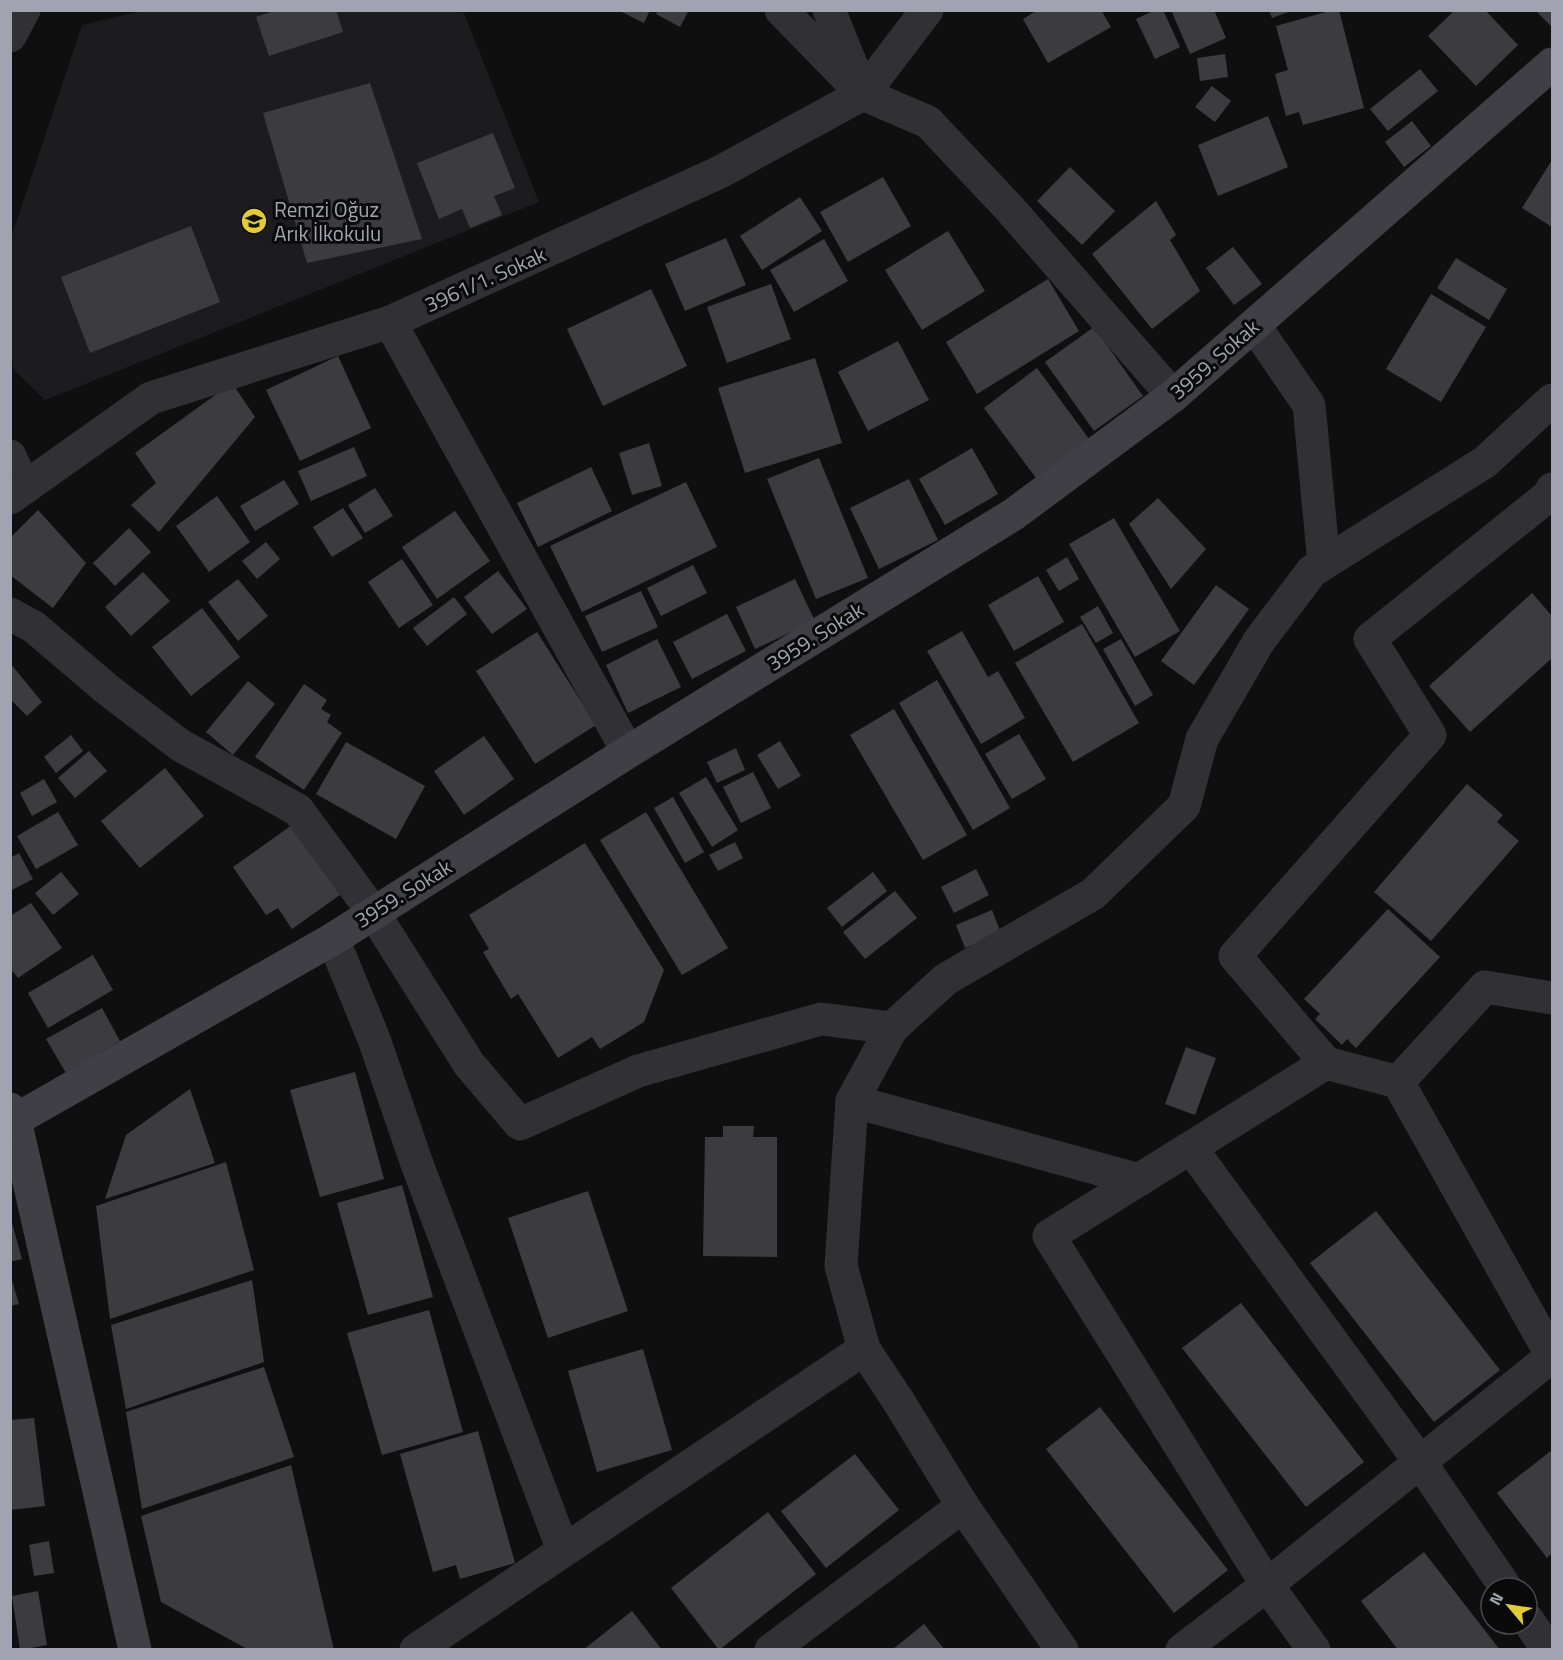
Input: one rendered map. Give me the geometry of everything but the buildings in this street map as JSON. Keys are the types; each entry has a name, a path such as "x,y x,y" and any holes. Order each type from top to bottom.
{"street":[{"path":"10,36 24,10"},
{"path":"781,10 863,94 928,122 1010,209 1173,396"},
{"path":"829,10 863,94"},
{"name":"3961/1. Sokak","path":"17,493 151,398 390,322 718,173 863,94 927,10"},
{"name":"3959. Sokak","path":"12,1117 333,939 628,752 1014,514 1173,396 1552,64"},
{"path":"390,322 628,752"},
{"path":"1254,325 1309,405 1324,563"},
{"path":"1062,1650 963,1506 864,1348 841,1266 852,1101 892,1028 946,979 1093,894 1184,806 1202,739 1259,641 1312,571 1485,462 1552,400"},
{"path":"10,456 17,493"},
{"path":"1182,1650 1267,1585 1552,1356 1398,1082 1326,1063 1235,956 1430,735 1370,639 1548,496 1552,489"},
{"path":"10,614 34,627 108,690 180,745 298,810 373,912 469,1064 520,1124 638,1071 821,1018 892,1028"},
{"path":"333,939 374,1040 417,1164 563,1550"},
{"path":"1398,1082 1485,987 1552,998"},
{"path":"1314,1650 1267,1585 1049,1236 1326,1063"},
{"path":"852,1101 1139,1180"},
{"path":"12,1117 135,1650"},
{"path":"1191,1148 1420,1462 1498,1576"},
{"path":"416,1650 864,1348"},
{"path":"771,1650 963,1506"},
{"path":"1539,1636 1548,1650"}],"shaded area":[{"name":"Remzi Oğuz Arık İlkokulu","path":"449,10 464,13 539,202 45,400 14,370 10,345 10,241 82,25 142,11"}],"place":[{"name":"Remzi Oğuz Arık İlkokulu","path":"254,221"}]}
